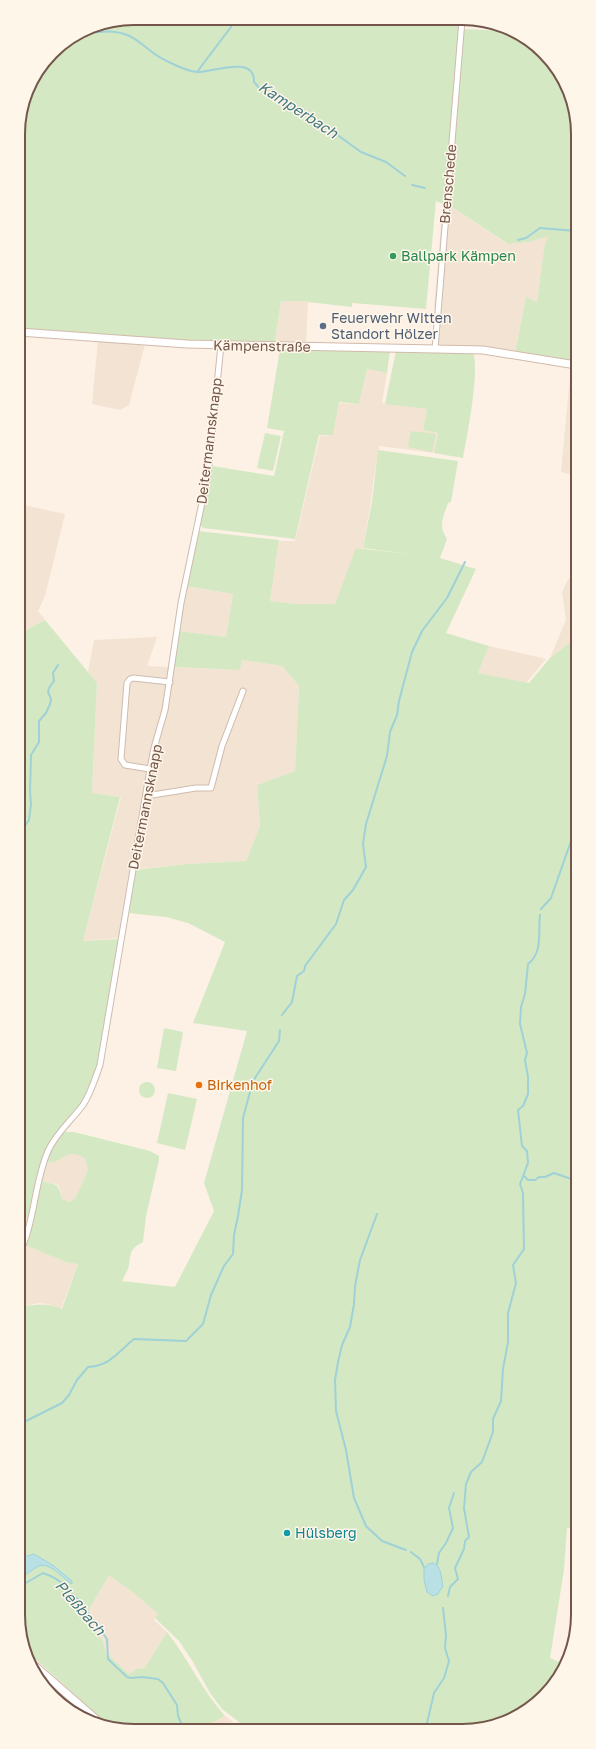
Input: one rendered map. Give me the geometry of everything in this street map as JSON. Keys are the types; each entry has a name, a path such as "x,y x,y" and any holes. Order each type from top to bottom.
{"street":[{"name":"Brenschede","path":"435,349 462,25"},
{"name":"Kämpenstraße","path":"25,332 221,345 435,349 496,352 571,365"},
{"name":"Deitermannsknapp","path":"25,1240 44,1162 50,1146 83,1105 90,1092 100,1066 150,769 154,748 165,710 181,604 208,474 221,345"},
{"path":"150,769 125,765 121,759 127,683 133,678 170,682"},
{"path":"146,796 196,788 211,788 222,746 243,691"},
{"path":"41,1671 92,1716"}],"shaded area":[{"path":"443,203 455,209 507,244 530,242 549,235 544,248 537,302 526,297 515,351 437,346 440,309 434,308"},
{"path":"281,301 308,301 306,342 275,342"},
{"path":"98,340 145,344 129,405 120,410 92,404"},
{"path":"571,367 571,475 561,472"},
{"path":"367,369 387,373 382,403 427,409 423,430 438,433 434,453 379,446 363,548 356,549 336,604 295,604 270,601 279,541 295,541 320,436 333,435 339,403 359,404"},
{"path":"25,505 65,514 45,596 38,611 45,620 25,631"},
{"path":"571,577 571,642 550,658 566,620 562,592"},
{"path":"186,586 233,594 226,637 179,631"},
{"path":"157,637 147,666 240,670 242,660 282,666 299,686 295,771 257,785 260,826 246,861 187,864 131,870 119,938 83,941 121,797 92,793 97,683 88,672 94,640"},
{"path":"489,646 546,659 526,683 478,673"},
{"path":"70,1154 78,1154 85,1159 88,1170 76,1197 70,1202 62,1199 58,1185 41,1181 46,1162 50,1163"},
{"path":"25,1218 28,1218 25,1230"},
{"path":"25,1245 68,1263 78,1264 61,1309 48,1304 39,1303 25,1306"},
{"path":"109,1575 135,1594 158,1614 154,1620 167,1632 144,1669 138,1668 129,1674 106,1653 103,1641 87,1618 90,1608"},
{"path":"51,1685 71,1703 57,1692"},
{"path":"225,1716 235,1724 210,1724"}],"green space":[{"path":"134,25 462,25 464,29 495,31 510,36 522,43 539,57 553,74 565,99 569,113 571,134 571,362 515,352 526,297 537,302 544,248 548,236 530,242 508,244 455,209 436,201 426,309 352,303 352,307 307,301 281,301 275,342 262,344 164,340 25,329 25,127 33,92 43,74 62,52 86,36 99,31 120,26"},
{"path":"280,349 390,351 387,373 367,369 359,404 339,402 333,435 319,435 295,539 203,528 200,524 212,466 274,476 284,431 267,428"},
{"path":"396,351 473,352 475,361 474,388 463,458 434,453 438,433 423,430 427,409 385,404"},
{"path":"411,431 436,434 432,452 408,447"},
{"path":"265,433 281,436 273,471 257,468"},
{"path":"378,450 458,461 451,502 448,503 442,521 444,534 447,539 440,558 476,569 446,633 489,646 478,673 529,683 550,658 571,642 571,1528 567,1528 564,1570 550,1658 560,1662 544,1687 534,1697 504,1716 483,1722 462,1724 241,1724 222,1709 210,1693 193,1662 179,1641 155,1618 158,1614 135,1594 109,1575 90,1608 87,1618 103,1641 106,1653 129,1674 138,1668 144,1669 167,1632 209,1696 225,1716 210,1724 134,1724 113,1722 100,1718 34,1657 27,1636 25,1615 25,1306 51,1305 62,1309 78,1264 68,1263 25,1245 41,1181 58,1187 62,1199 70,1202 76,1197 88,1170 85,1159 79,1155 73,1154 56,1161 46,1162 56,1141 63,1132 74,1132 150,1151 159,1156 146,1216 143,1242 132,1250 128,1269 122,1281 175,1287 214,1211 204,1183 247,1031 193,1023 225,942 188,923 166,917 128,913 135,870 187,864 246,861 260,826 257,785 295,771 299,686 282,666 242,660 240,670 174,667 179,631 226,637 233,594 186,586 198,531 279,540 270,601 296,604 335,604 356,548 416,555 363,548 372,502"},
{"path":"45,620 97,683 92,793 120,797 83,941 119,939 98,1065 81,1104 56,1132 47,1147 41,1161 28,1218 25,1218 25,631"},
{"path":"164,1028 183,1032 176,1071 157,1068"},
{"path":"144,1082 150,1082 155,1087 153,1096 150,1098 144,1098 139,1093 139,1087"},
{"path":"168,1093 197,1099 185,1150 157,1143"}],"water":[{"path":"34,1554 54,1566 72,1581 72,1584 48,1566 39,1566 25,1574 25,1557"},
{"path":"433,1563 440,1569 443,1586 438,1594 433,1596 427,1592 424,1580 424,1569 428,1564"}],"waterway":[{"path":"197,72 232,25"},
{"name":"Kamperbach","path":"96,32 128,35 161,58 192,71 204,72 231,67 247,69 252,74 254,82 260,89 267,87 271,88 289,104 300,108 361,152 386,162 405,176"},
{"name":"Kamperbach","path":"412,185 425,188"},
{"name":"Kamperbach","path":"518,240 526,238 540,228 571,231"},
{"path":"282,1015 292,1002 297,976 304,971 305,966 336,924 344,900 353,890 366,867 363,844 366,824 387,756 390,732 397,715 399,701 412,652 422,631 447,598 465,562"},
{"path":"25,826 29,820 31,804 31,755 39,742 39,721 46,713 50,704 51,699 48,692 54,681 53,673 58,665"},
{"path":"541,909 551,898 571,841"},
{"path":"448,1596 450,1587 458,1579 455,1568 464,1549 465,1541 469,1537 464,1508 466,1484 471,1472 482,1462 493,1432 493,1419 501,1401 503,1369 508,1342 508,1313 516,1283 513,1265 524,1249 523,1193 520,1184 528,1163 527,1151 522,1146 518,1110 523,1106 528,1094 528,1077 525,1060 527,1053 520,1024 521,1007 525,994 528,964 533,959 538,948 540,915"},
{"path":"25,1422 62,1403 69,1395 77,1380 88,1367 102,1364 113,1358 134,1339 186,1341 203,1324 211,1295 224,1266 233,1254 234,1235 242,1190 243,1118 253,1081 279,1041 280,1030"},
{"path":"524,1176 528,1180 535,1180 539,1177 545,1177 554,1173 571,1179"},
{"path":"377,1214 360,1260 350,1327 342,1345 338,1362 335,1380 336,1411 346,1450 354,1498 366,1526 382,1541 406,1550"},
{"path":"437,1564 439,1553 446,1543 453,1528 449,1508 454,1493"},
{"path":"411,1552 420,1559 424,1567"},
{"name":"Pleßbach","path":"25,1583 43,1573 65,1585 73,1596 78,1599 107,1639 108,1659 127,1677 158,1679 163,1683 177,1705 178,1716 182,1724"},
{"path":"426,1724 434,1693 444,1678 449,1661 445,1648 446,1635 443,1608"}],"place":[{"name":"Ballpark Kämpen","path":"393,256"},
{"name":"Feuerwehr Witten Standort Hölzer","path":"323,326"},
{"name":"Birkenhof","path":"199,1085"},
{"name":"Hülsberg","path":"287,1533"}]}
